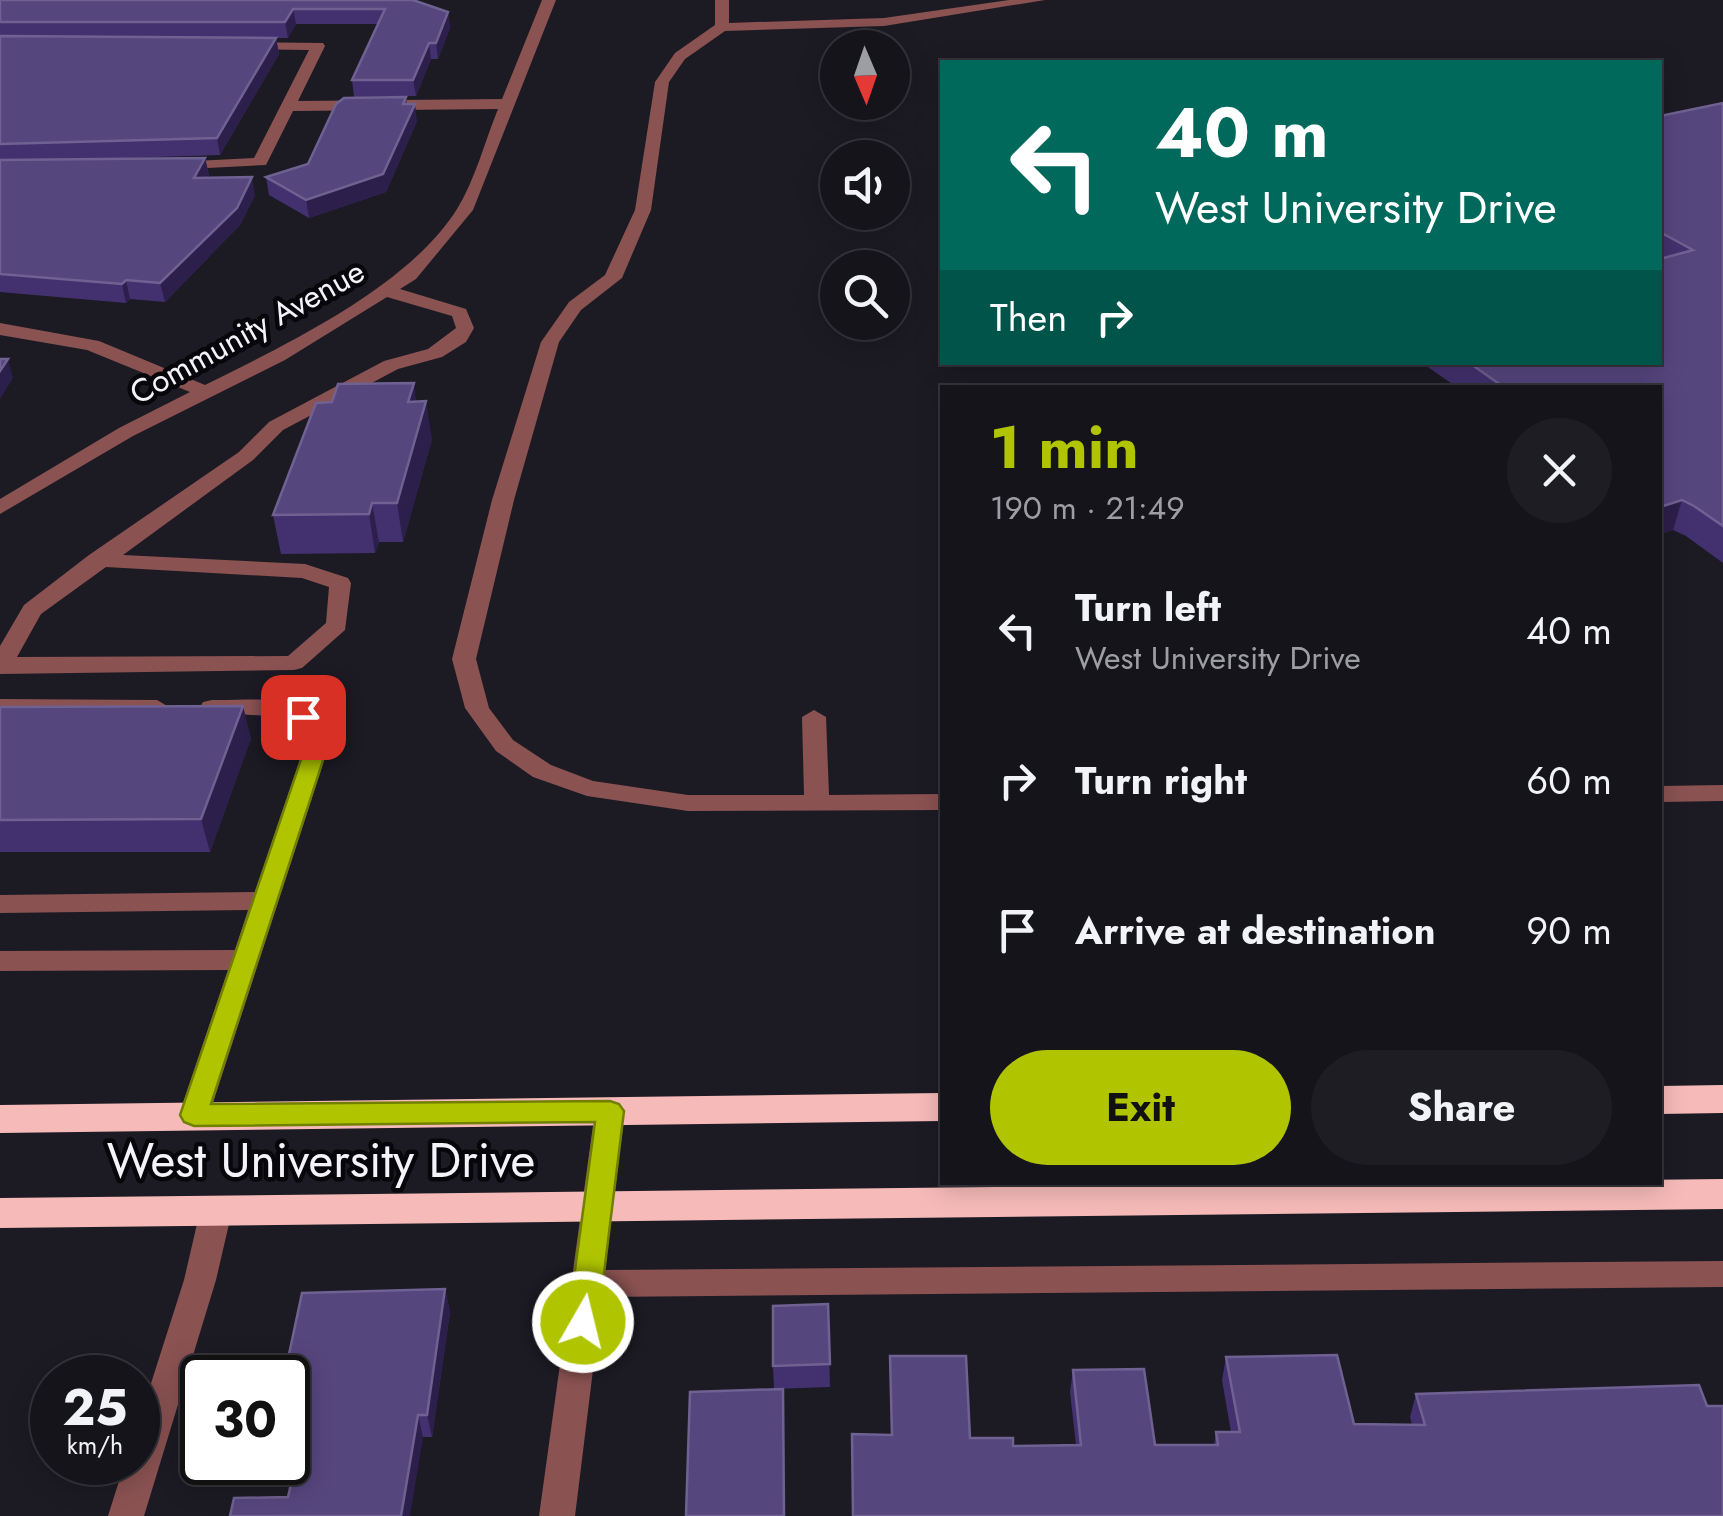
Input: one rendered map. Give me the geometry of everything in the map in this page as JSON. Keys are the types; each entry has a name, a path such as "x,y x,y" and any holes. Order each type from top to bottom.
{"highway":[{"path":"1662,1100 1723,1099"},
{"name":"West University Drive","path":"0,1119 940,1108"},
{"name":"West University Drive","path":"0,1212 1723,1194"}],"street":[{"name":"Community Avenue","path":"0,508 126,432 278,356 410,275 465,210 549,0"},
{"path":"940,802 693,805 638,802 594,792 522,758 494,734 467,684 464,659 504,500 550,342 576,306 613,278 643,210 662,82 721,8 884,22 1038,0"},
{"path":"154,167 260,162 318,46 222,45"},
{"path":"290,106 506,104"},
{"path":"97,560 305,571 340,583 336,624 294,664 2,666 32,610 97,560 246,456 276,426 391,365 435,353 459,338 465,328 460,313 386,290"},
{"path":"0,329 92,345 206,392"},
{"path":"0,706 291,710 312,726 316,748 194,1115"},
{"path":"814,717 817,804"},
{"path":"1662,794 1723,793"},
{"path":"0,904 265,901"},
{"path":"0,961 245,960"},
{"path":"558,1516 610,1111"},
{"path":"126,1516 200,1280 216,1211"},
{"path":"588,1284 1723,1274"}],"building":[{"path":"0,0 413,0 448,12 436,43 429,43 413,80 352,80 385,9 293,9 285,22 0,22"},
{"path":"0,36 276,38 217,138 0,144"},
{"path":"406,97 403,104 415,104 383,174 306,200 266,177 308,164 336,104 344,98"},
{"path":"1723,103 1723,526 1682,500 1662,506 1662,385 1501,385 1472,365 1662,365 1662,258 1693,250 1662,233 1662,116"},
{"path":"205,158 194,178 252,177 237,208 160,283 126,280 122,284 0,274 0,160"},
{"path":"414,383 408,402 426,401 397,503 372,503 369,514 273,515 316,403 332,402 338,384"},
{"path":"243,706 201,819 0,820 0,707"},
{"path":"445,1289 427,1415 418,1415 401,1516 230,1516 234,1498 288,1497 291,1485 310,1485 310,1355 289,1355 302,1293"},
{"path":"828,1304 830,1364 773,1366 773,1306"},
{"path":"1337,1355 1354,1424 1425,1425 1416,1394 1699,1385 1707,1406 1723,1406 1723,1516 853,1516 852,1434 892,1435 890,1356 966,1356 970,1438 1013,1438 1013,1446 1081,1445 1073,1370 1144,1369 1155,1445 1218,1445 1216,1432 1240,1432 1226,1357"},
{"path":"783,1389 784,1516 686,1516 690,1392"}],"route":[{"path":"303,717 312,726 316,748 194,1115 610,1111 583,1322"}]}
